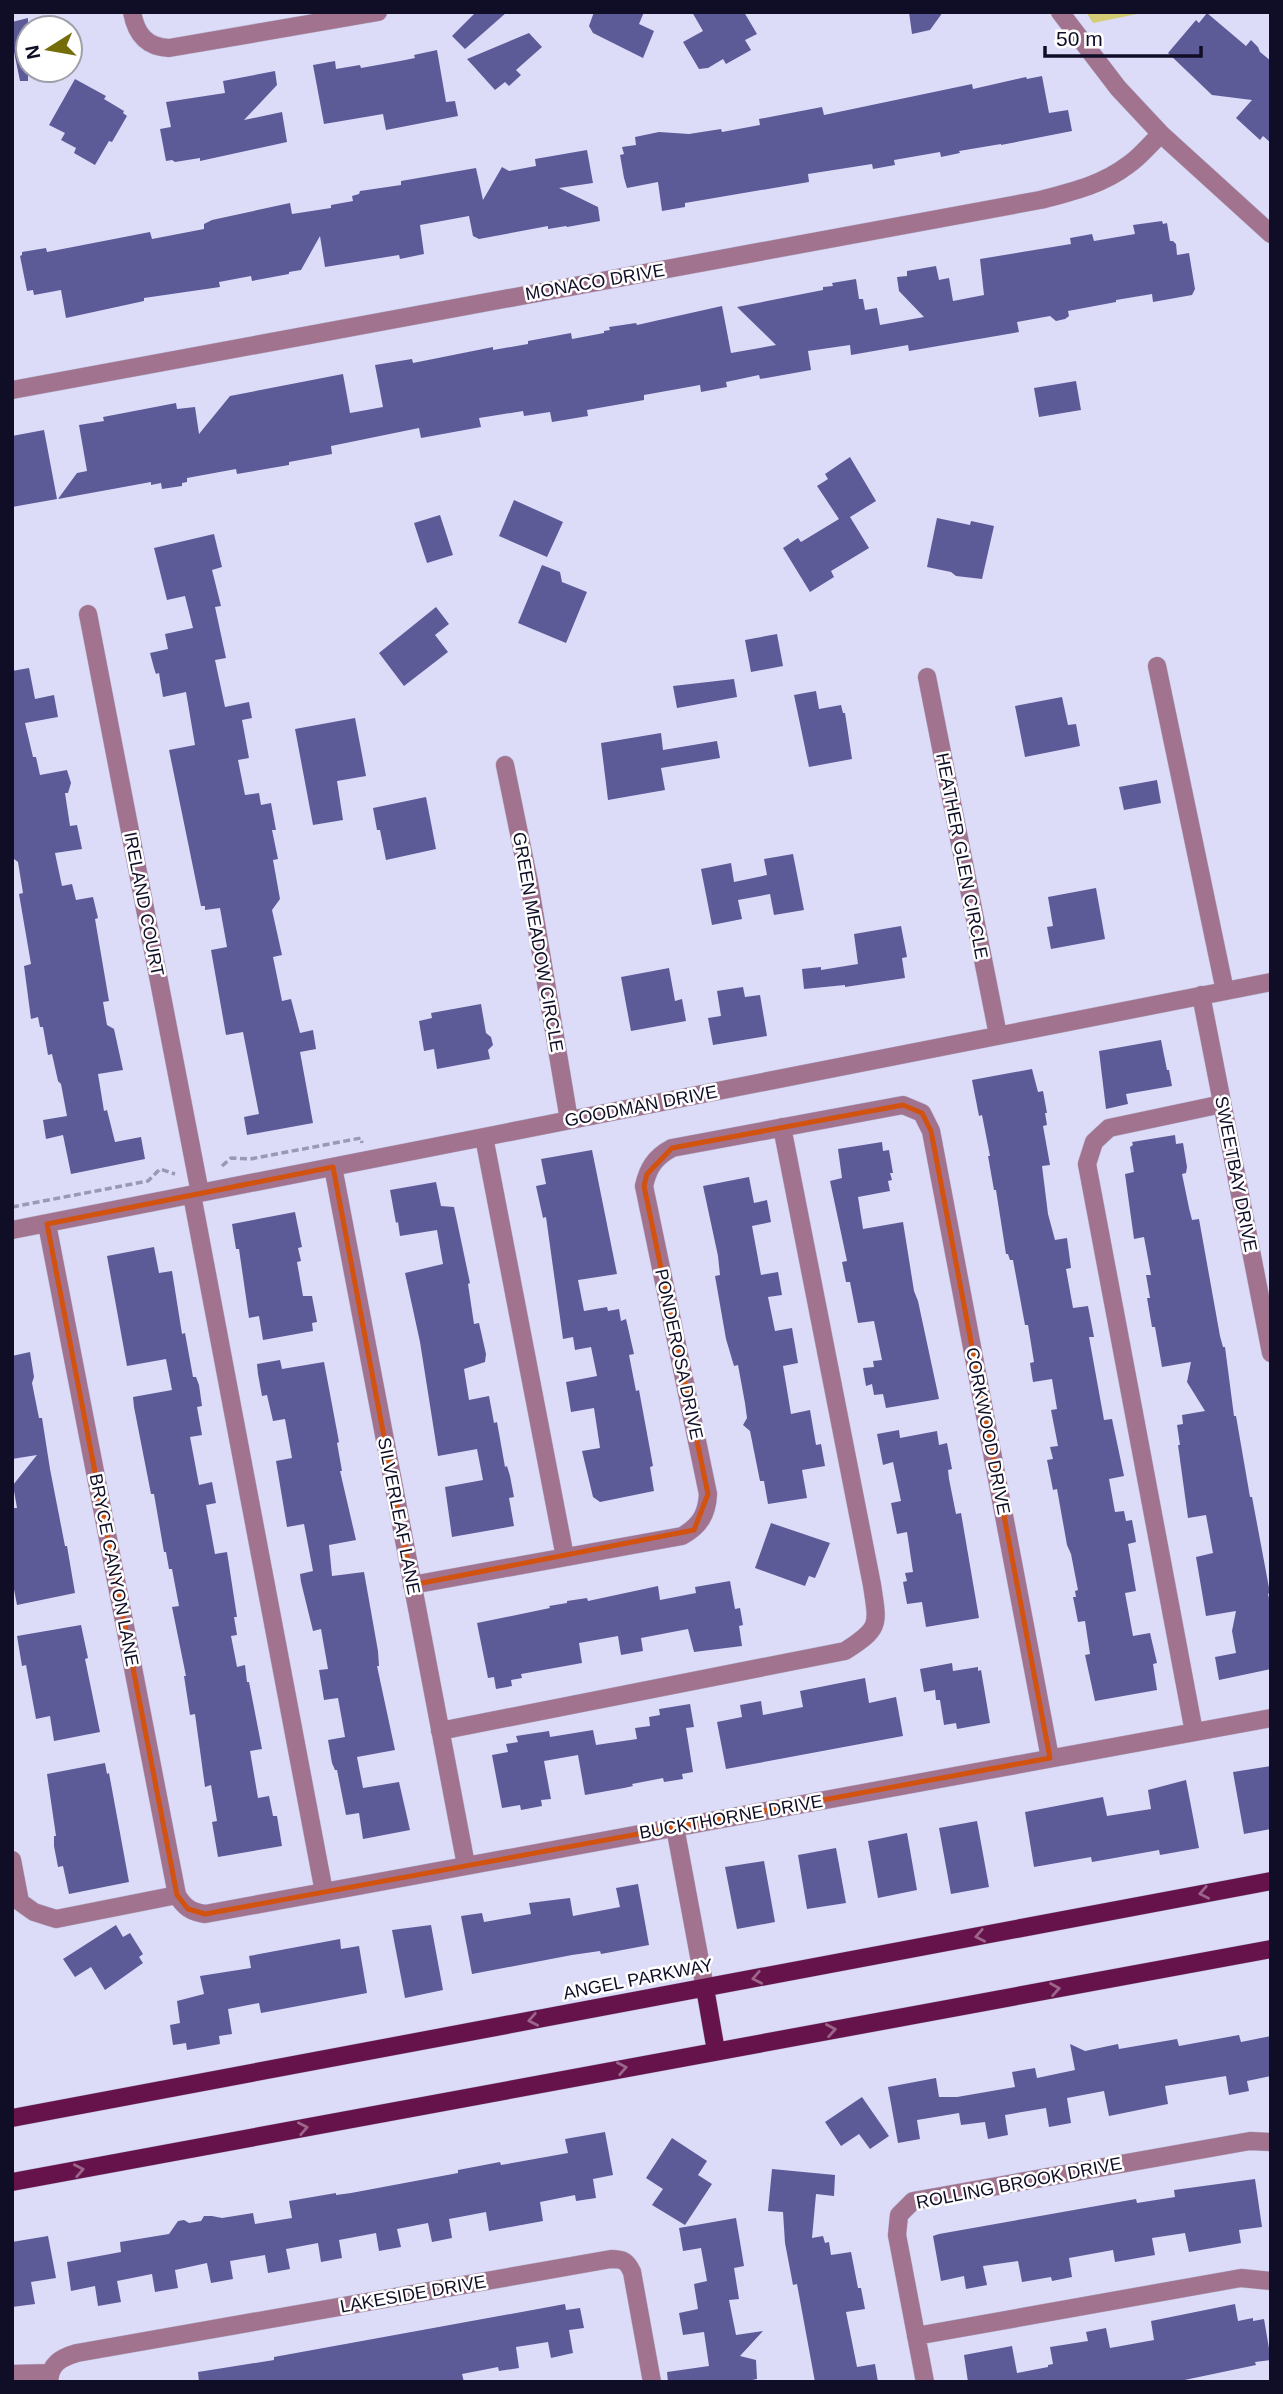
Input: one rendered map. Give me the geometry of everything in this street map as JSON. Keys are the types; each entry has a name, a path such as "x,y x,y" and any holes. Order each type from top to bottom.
{"main road":[{"name":"ANGEL PARKWAY","path":"12,2118 1271,1881"},
{"path":"12,2182 1271,1949"},
{"path":"705,1988 716,2051"}],"street":[{"path":"132,12 135,27 145,40 159,48 378,12"},
{"path":"1060,12 1118,88 1161,134 1271,234"},
{"name":"MONACO DRIVE","path":"12,390 1040,200 1079,191 1103,180 1129,165 1161,134"},
{"name":"IRELAND COURT","path":"88,614 324,1892"},
{"path":"1157,666 1225,991"},
{"name":"HEATHER GLEN CIRCLE","path":"927,677 998,1035"},
{"name":"GREEN MEADOW CIRCLE","path":"505,765 529,882 569,1120"},
{"name":"GOODMAN DRIVE","path":"12,1230 1271,982"},
{"name":"SWEETBAY DRIVE","path":"1201,995 1271,1353"},
{"path":"1194,1732 1087,1164 1094,1142 1109,1128 1222,1104"},
{"name":"PONDEROSA DRIVE","path":"412,1586 682,1536 694,1530 708,1507 708,1494 644,1186 652,1163 660,1154 672,1148 893,1105 903,1105 916,1110"},
{"name":"CORKWOOD DRIVE","path":"916,1110 928,1122 931,1131 1050,1758"},
{"path":"440,1731 845,1651 869,1636 873,1629 877,1621 872,1585 782,1127"},
{"path":"484,1137 565,1557"},
{"name":"SILVERLEAF LANE","path":"333,1167 466,1865"},
{"name":"BRYCE CANYON LANE","path":"47,1224 177,1895"},
{"name":"BUCKTHORNE DRIVE","path":"177,1895 182,1903 192,1910 205,1914 1271,1718"},
{"path":"675,1827 705,1988"},
{"path":"12,1860 20,1902 34,1912 56,1919 177,1895"},
{"name":"ROLLING BROOK DRIVE","path":"925,2382 897,2225 899,2215 913,2201 1250,2141 1271,2142"},
{"name":"LAKESIDE DRIVE","path":"50,2378 53,2365 76,2353 583,2263 622,2259 632,2273 652,2382"},
{"path":"916,2336 1241,2278 1271,2281"},
{"path":"12,2374 50,2378"}],"path":[{"path":"222,1166 231,1158 250,1159 360,1138 366,1160"},
{"path":"12,1207 148,1181 160,1169 175,1174"}],"highlighted area":[{"path":"903,1105 922,1113 931,1131 1050,1758 205,1914 188,1909 177,1895 47,1224 333,1167 412,1585 694,1530 708,1494 644,1186 647,1174 672,1148"}],"shaded area":[{"path":"1086,12 1147,12 1093,23"}],"building":[{"path":"476,12 507,12 465,49 452,36"},
{"path":"594,12 644,12 639,24 654,31 643,58 593,33 589,26"},
{"path":"692,12 744,12 757,34 745,40 751,50 726,64 723,59 708,68 699,69 683,42 703,31"},
{"path":"909,12 943,12 930,30 912,34"},
{"path":"1207,13 1246,46 1251,40 1271,61 1271,143 1263,136 1260,140 1236,118 1252,100 1212,95 1168,53 1196,20 1199,23"},
{"path":"14,22 14,52 12,42"},
{"path":"529,33 542,47 516,70 521,75 509,86 505,82 495,90 467,59"},
{"path":"437,50 446,102 455,101 458,116 386,130 383,114 324,124 313,65 335,61 336,69 360,65 361,68 415,58 414,55"},
{"path":"275,71 277,85 244,120 282,112 287,142 200,161 200,158 166,161 160,129 171,127 166,102 225,93 223,81"},
{"path":"1042,76 1049,113 1068,110 1072,131 959,151 960,153 941,157 940,152 894,160 895,165 873,169 872,164 808,174 809,182 685,203 685,207 662,211 658,182 627,188 624,178 620,155 624,154 622,147 636,145 635,137 659,132 689,134 721,129 722,132 760,125 759,119 822,107 824,115 972,84 973,89"},
{"path":"72,84 84,84 106,96 104,99 124,111 127,116 95,165 74,153 76,148 61,140 65,133 49,125"},
{"path":"587,150 593,183 559,188 598,207 600,221 548,229 548,226 479,239 473,236 469,216 420,225 424,254 400,259 399,255 325,267 320,236 301,270 289,274 252,281 251,276 219,282 220,287 144,298 144,301 66,318 61,290 34,295 33,290 27,291 20,256 22,252 46,248 47,252 150,232 152,239 204,229 204,224 212,220 290,203 292,214 331,208 331,205 353,201 352,196 360,191 476,168 483,200 502,167 509,171 536,166 535,159"},
{"path":"1162,221 1163,224 1167,223 1170,241 1176,244 1177,255 1189,253 1195,289 1192,295 1153,302 1152,294 1116,300 1068,311 1069,316 1056,321 1050,316 1017,322 1019,332 909,351 908,345 851,355 850,345 808,351 811,370 760,379 759,375 726,382 727,387 701,392 700,385 644,395 644,400 587,410 588,416 552,422 550,412 524,416 523,411 479,418 481,427 421,438 419,428 331,446 332,454 237,474 236,469 187,478 187,482 182,483 182,486 162,489 161,483 151,485 151,482 58,499 77,473 87,471 79,425 104,421 103,417 176,403 177,409 195,407 199,434 230,396 343,374 350,413 383,407 375,365 412,359 413,363 493,347 493,350 571,333 572,339 604,333 610,330 609,327 637,325 722,306 731,353 776,345 737,307 823,290 823,287 833,286 832,283 856,279 859,299 863,299 865,310 877,308 880,325 924,317 899,291 897,277 907,276 907,271 936,266 939,280 949,278 953,301 984,295 980,259 1071,244 1070,238 1092,234 1094,241 1135,234 1133,225"},
{"path":"1076,381 1081,410 1039,417 1034,388"},
{"path":"44,430 57,499 12,507 12,436"},
{"path":"850,457 876,501 850,517 869,548 831,571 834,577 810,592 783,548 798,538 801,542 839,519 817,486 828,479 825,474"},
{"path":"514,500 563,522 547,557 499,536"},
{"path":"440,515 453,555 427,563 414,523"},
{"path":"937,518 970,525 971,521 994,526 982,579 956,576 951,572 927,567"},
{"path":"214,534 222,567 212,570 221,606 215,607 226,658 215,660 225,707 249,702 252,718 242,720 249,758 238,760 245,795 259,793 261,805 271,803 276,830 272,830 278,859 273,860 280,899 272,910 282,955 273,957 282,1001 291,999 300,1033 313,1030 316,1049 300,1052 313,1123 247,1135 244,1117 259,1114 243,1032 226,1035 211,950 227,947 220,908 205,910 205,906 201,906 169,750 195,745 186,692 163,697 159,673 156,674 150,653 168,649 165,634 193,628 185,596 167,600 154,548"},
{"path":"542,565 560,572 562,582 587,592 566,643 518,623"},
{"path":"436,607 449,624 435,635 448,652 404,686 379,653"},
{"path":"777,634 783,666 751,672 745,640"},
{"path":"29,668 35,699 54,695 58,717 25,723 33,757 36,757 40,775 67,770 71,783 68,793 65,793 70,826 77,825 82,849 55,853 62,886 72,884 76,900 93,897 98,918 95,919 109,1001 103,1002 107,1025 114,1029 123,1070 98,1074 104,1111 107,1110 115,1142 141,1137 145,1159 71,1174 63,1135 46,1139 43,1120 67,1116 61,1084 52,1054 48,1055 43,1027 40,1027 38,1017 31,1019 24,966 31,964 19,894 23,893 18,862 14,859 12,849 12,671"},
{"path":"734,679 737,697 677,708 673,686"},
{"path":"816,691 819,709 841,705 845,713 852,759 809,767 794,695"},
{"path":"1062,697 1068,725 1076,724 1080,746 1025,757 1015,706"},
{"path":"355,718 366,776 337,781 343,820 313,825 295,729"},
{"path":"661,733 663,750 717,741 720,758 661,768 665,790 608,800 601,743"},
{"path":"1157,780 1161,803 1124,810 1119,787"},
{"path":"426,797 436,849 386,860 373,808"},
{"path":"793,854 804,910 774,915 770,894 738,900 742,919 712,925 701,869 731,863 734,882 767,875 764,859"},
{"path":"1096,888 1105,939 1051,949 1047,927 1053,926 1048,897"},
{"path":"901,926 907,957 902,958 905,978 845,987 804,989 802,969 821,967 821,970 858,964 854,934"},
{"path":"669,968 675,1001 682,999 686,1021 631,1031 621,977"},
{"path":"743,987 745,997 760,995 767,1036 713,1045 708,1018 721,1016 717,991"},
{"path":"481,1004 486,1033 491,1037 493,1045 488,1050 490,1059 437,1069 434,1049 424,1051 419,1021 432,1018 431,1013"},
{"path":"1161,1040 1172,1086 1126,1094 1128,1104 1106,1109 1099,1051"},
{"path":"1032,1069 1038,1092 1043,1091 1047,1113 1047,1125 1043,1126 1050,1165 1042,1166 1048,1214 1055,1240 1067,1238 1071,1268 1066,1269 1073,1308 1088,1306 1094,1337 1089,1337 1104,1420 1112,1419 1124,1476 1109,1479 1115,1512 1124,1511 1126,1521 1132,1520 1135,1536 1136,1542 1128,1544 1136,1591 1125,1593 1133,1636 1150,1633 1157,1663 1153,1664 1157,1690 1095,1701 1085,1655 1090,1654 1085,1621 1078,1622 1073,1597 1076,1597 1075,1591 1078,1590 1057,1489 1053,1490 1047,1460 1053,1459 1050,1447 1058,1446 1051,1410 1057,1409 1052,1379 1033,1382 1030,1363 1034,1362 1028,1325 1025,1325 1013,1260 1006,1254 982,1115 979,1116 972,1080"},
{"path":"1175,1135 1176,1144 1183,1143 1187,1167 1186,1173 1182,1174 1192,1220 1199,1219 1220,1336 1225,1347 1234,1416 1270,1593 1271,1669 1219,1680 1215,1657 1236,1653 1232,1631 1236,1611 1206,1616 1196,1557 1213,1553 1206,1515 1188,1518 1178,1445 1177,1425 1183,1424 1182,1415 1205,1411 1187,1382 1191,1362 1162,1367 1147,1298 1150,1298 1146,1275 1151,1275 1144,1237 1134,1239 1125,1174 1134,1172 1130,1147 1132,1142"},
{"path":"882,1142 883,1151 889,1150 893,1173 890,1173 892,1180 888,1181 890,1191 858,1197 863,1229 903,1222 914,1291 939,1399 886,1408 883,1394 874,1395 872,1384 866,1386 863,1368 874,1367 873,1361 882,1360 874,1321 858,1323 850,1282 846,1282 842,1262 847,1261 830,1181 842,1178 838,1149"},
{"path":"592,1150 617,1274 578,1280 584,1311 607,1307 608,1311 619,1309 621,1321 626,1319 634,1354 629,1355 636,1391 639,1390 653,1466 650,1467 654,1491 600,1502 593,1497 582,1451 600,1448 594,1408 571,1412 566,1382 597,1376 591,1347 575,1350 573,1337 563,1339 546,1217 543,1218 536,1186 546,1184 541,1159"},
{"path":"749,1177 754,1203 767,1200 771,1222 752,1226 761,1275 778,1272 782,1295 768,1297 775,1331 792,1328 798,1363 783,1366 791,1414 810,1410 816,1445 821,1444 825,1466 802,1470 807,1498 768,1504 764,1481 760,1481 750,1431 743,1425 747,1418 745,1403 738,1365 734,1366 726,1339 715,1276 720,1275 718,1256 703,1186"},
{"path":"436,1182 441,1206 454,1207 470,1283 474,1324 479,1323 486,1354 485,1362 464,1369 469,1400 489,1396 514,1497 509,1498 514,1526 452,1537 445,1487 483,1480 477,1449 438,1456 420,1342 405,1273 443,1264 437,1230 400,1236 390,1190"},
{"path":"295,1212 302,1247 298,1248 301,1261 297,1262 303,1296 312,1296 317,1322 312,1323 313,1331 263,1340 259,1316 249,1318 239,1249 236,1249 232,1224"},
{"path":"154,1247 159,1273 172,1271 182,1334 185,1333 193,1377 196,1377 199,1385 202,1406 197,1407 202,1435 190,1437 199,1485 212,1482 216,1503 206,1505 215,1554 227,1552 237,1617 234,1617 237,1635 231,1636 237,1667 245,1665 262,1749 250,1751 258,1798 269,1796 273,1816 277,1816 282,1846 218,1857 212,1822 217,1821 211,1785 205,1787 195,1714 190,1715 186,1676 172,1607 179,1606 172,1569 169,1569 164,1552 154,1494 151,1494 133,1397 172,1390 166,1359 127,1366 107,1256"},
{"path":"30,1352 34,1377 32,1383 39,1418 42,1418 75,1593 17,1605 12,1579 12,1508 17,1508 13,1485 37,1455 12,1459 12,1356"},
{"path":"280,1360 282,1369 324,1362 339,1442 340,1471 356,1540 329,1545 332,1576 364,1572 378,1651 377,1666 395,1750 357,1757 363,1788 399,1782 410,1830 363,1839 359,1813 346,1815 328,1740 345,1737 338,1698 324,1700 319,1670 328,1669 321,1629 313,1631 301,1582 300,1574 313,1571 304,1524 287,1527 276,1461 292,1458 285,1419 273,1421 267,1395 262,1396 258,1374 257,1364"},
{"path":"899,1430 900,1438 937,1431 939,1445 947,1443 952,1469 948,1470 949,1479 956,1514 961,1513 979,1618 926,1627 922,1602 907,1604 903,1582 907,1581 905,1573 913,1572 907,1532 897,1534 891,1503 901,1501 893,1462 883,1465 877,1434"},
{"path":"771,1523 830,1543 815,1578 809,1576 805,1586 755,1568"},
{"path":"730,1581 735,1609 740,1608 743,1625 739,1626 742,1646 694,1652 688,1629 641,1638 643,1651 621,1655 618,1636 579,1643 582,1663 521,1674 522,1678 511,1680 512,1686 496,1689 494,1677 488,1678 477,1623 550,1608 549,1606 567,1601 587,1598 588,1601 658,1586 660,1600 696,1593 695,1587"},
{"path":"81,1625 100,1732 54,1741 50,1716 36,1719 26,1665 22,1666 17,1636"},
{"path":"952,1663 953,1671 978,1667 978,1671 981,1670 990,1723 957,1729 956,1723 944,1725 940,1700 936,1700 935,1690 924,1692 920,1669"},
{"path":"865,1678 869,1703 896,1697 903,1736 726,1769 717,1722 742,1717 740,1705 761,1701 763,1715 803,1707 800,1691"},
{"path":"690,1704 694,1727 686,1728 693,1772 682,1774 683,1779 664,1782 663,1778 585,1795 578,1755 544,1761 551,1799 541,1800 542,1806 521,1810 520,1805 502,1808 492,1755 508,1752 506,1744 518,1742 516,1736 549,1731 550,1737 593,1730 596,1745 637,1739 635,1728 650,1726 649,1717 660,1715 659,1709"},
{"path":"105,1763 129,1882 69,1894 63,1866 58,1867 54,1846 56,1836 47,1774"},
{"path":"1271,1766 1271,1829 1244,1834 1233,1772"},
{"path":"1186,1780 1199,1848 1160,1855 1159,1850 1092,1862 1091,1857 1034,1867 1025,1812 1103,1797 1107,1816 1151,1809 1148,1790"},
{"path":"977,1821 989,1887 951,1894 939,1828"},
{"path":"907,1833 917,1890 878,1898 868,1841"},
{"path":"836,1848 846,1903 807,1909 798,1855"},
{"path":"764,1861 775,1922 737,1929 725,1867"},
{"path":"638,1884 649,1945 601,1954 600,1951 572,1955 472,1974 461,1916 482,1913 484,1922 531,1914 529,1903 570,1898 573,1916 620,1907 616,1888"},
{"path":"116,1925 123,1937 130,1933 143,1954 139,1957 143,1963 105,1990 91,1967 75,1977 63,1959"},
{"path":"431,1925 443,1990 405,1998 392,1930"},
{"path":"340,1939 341,1949 359,1946 367,1993 261,2013 259,2003 228,2009 232,2034 219,2036 220,2044 187,2050 186,2043 173,2045 170,2025 180,2023 177,2001 204,1994 200,1976 251,1968 249,1956"},
{"path":"1239,2035 1241,2042 1271,2036 1271,2076 1247,2081 1249,2091 1229,2095 1226,2076 1165,2086 1168,2104 1109,2116 1104,2091 1067,2098 1071,2123 1049,2127 1046,2108 1005,2115 1008,2135 988,2139 985,2122 961,2125 959,2113 917,2120 920,2139 898,2143 888,2087 936,2078 939,2097 957,2097 1015,2087 1012,2072 1035,2068 1037,2078 1075,2070 1070,2044 1085,2051 1118,2044 1119,2049 1177,2039 1179,2046"},
{"path":"862,2097 889,2136 870,2149 859,2134 841,2146 825,2122"},
{"path":"605,2132 613,2175 593,2179 596,2198 576,2201 575,2195 540,2202 543,2221 489,2231 486,2212 449,2219 452,2238 432,2242 428,2223 397,2229 401,2247 379,2251 376,2233 339,2240 342,2258 321,2262 318,2243 286,2249 290,2269 268,2273 265,2255 230,2261 233,2279 211,2283 207,2263 175,2270 178,2288 155,2292 152,2274 117,2281 121,2302 98,2306 95,2286 71,2291 67,2262 121,2252 120,2242 169,2234 178,2221 189,2223 201,2221 204,2216 222,2218 253,2213 255,2224 292,2218 289,2201 351,2193 458,2173 458,2170 500,2162 501,2165 568,2153 565,2139"},
{"path":"672,2138 707,2161 698,2175 712,2184 685,2225 652,2205 663,2189 646,2178"},
{"path":"772,2169 835,2175 834,2196 816,2194 812,2238 823,2236 825,2243 829,2242 831,2255 851,2252 865,2309 846,2312 857,2367 875,2364 878,2382 815,2382 797,2284 793,2285 785,2243 783,2212 768,2211"},
{"path":"1255,2179 1262,2227 1239,2230 1241,2243 1189,2252 1185,2233 1152,2238 1155,2255 1115,2262 1113,2250 1069,2258 1072,2277 1052,2281 1051,2277 1022,2282 1018,2261 983,2266 987,2285 966,2289 964,2276 941,2281 933,2236 939,2234 1136,2199 1137,2203 1175,2197 1174,2190"},
{"path":"736,2218 744,2266 734,2268 739,2299 729,2300 736,2335 763,2331 740,2356 756,2360 757,2379 743,2382 668,2382 667,2372 709,2366 704,2332 683,2335 679,2313 698,2309 694,2284 707,2281 701,2248 683,2251 679,2228"},
{"path":"48,2236 56,2278 31,2282 35,2304 12,2307 12,2242"},
{"path":"565,2304 566,2310 580,2308 584,2328 569,2330 573,2353 551,2358 548,2342 516,2347 519,2368 499,2371 498,2367 462,2374 464,2382 199,2382 198,2372"},
{"path":"1235,2304 1238,2321 1264,2319 1271,2360 1175,2382 968,2382 964,2355 1012,2346 1017,2373 1048,2367 1053,2364 1050,2347 1088,2341 1086,2332 1106,2328 1110,2348 1154,2340 1151,2321"}]}
